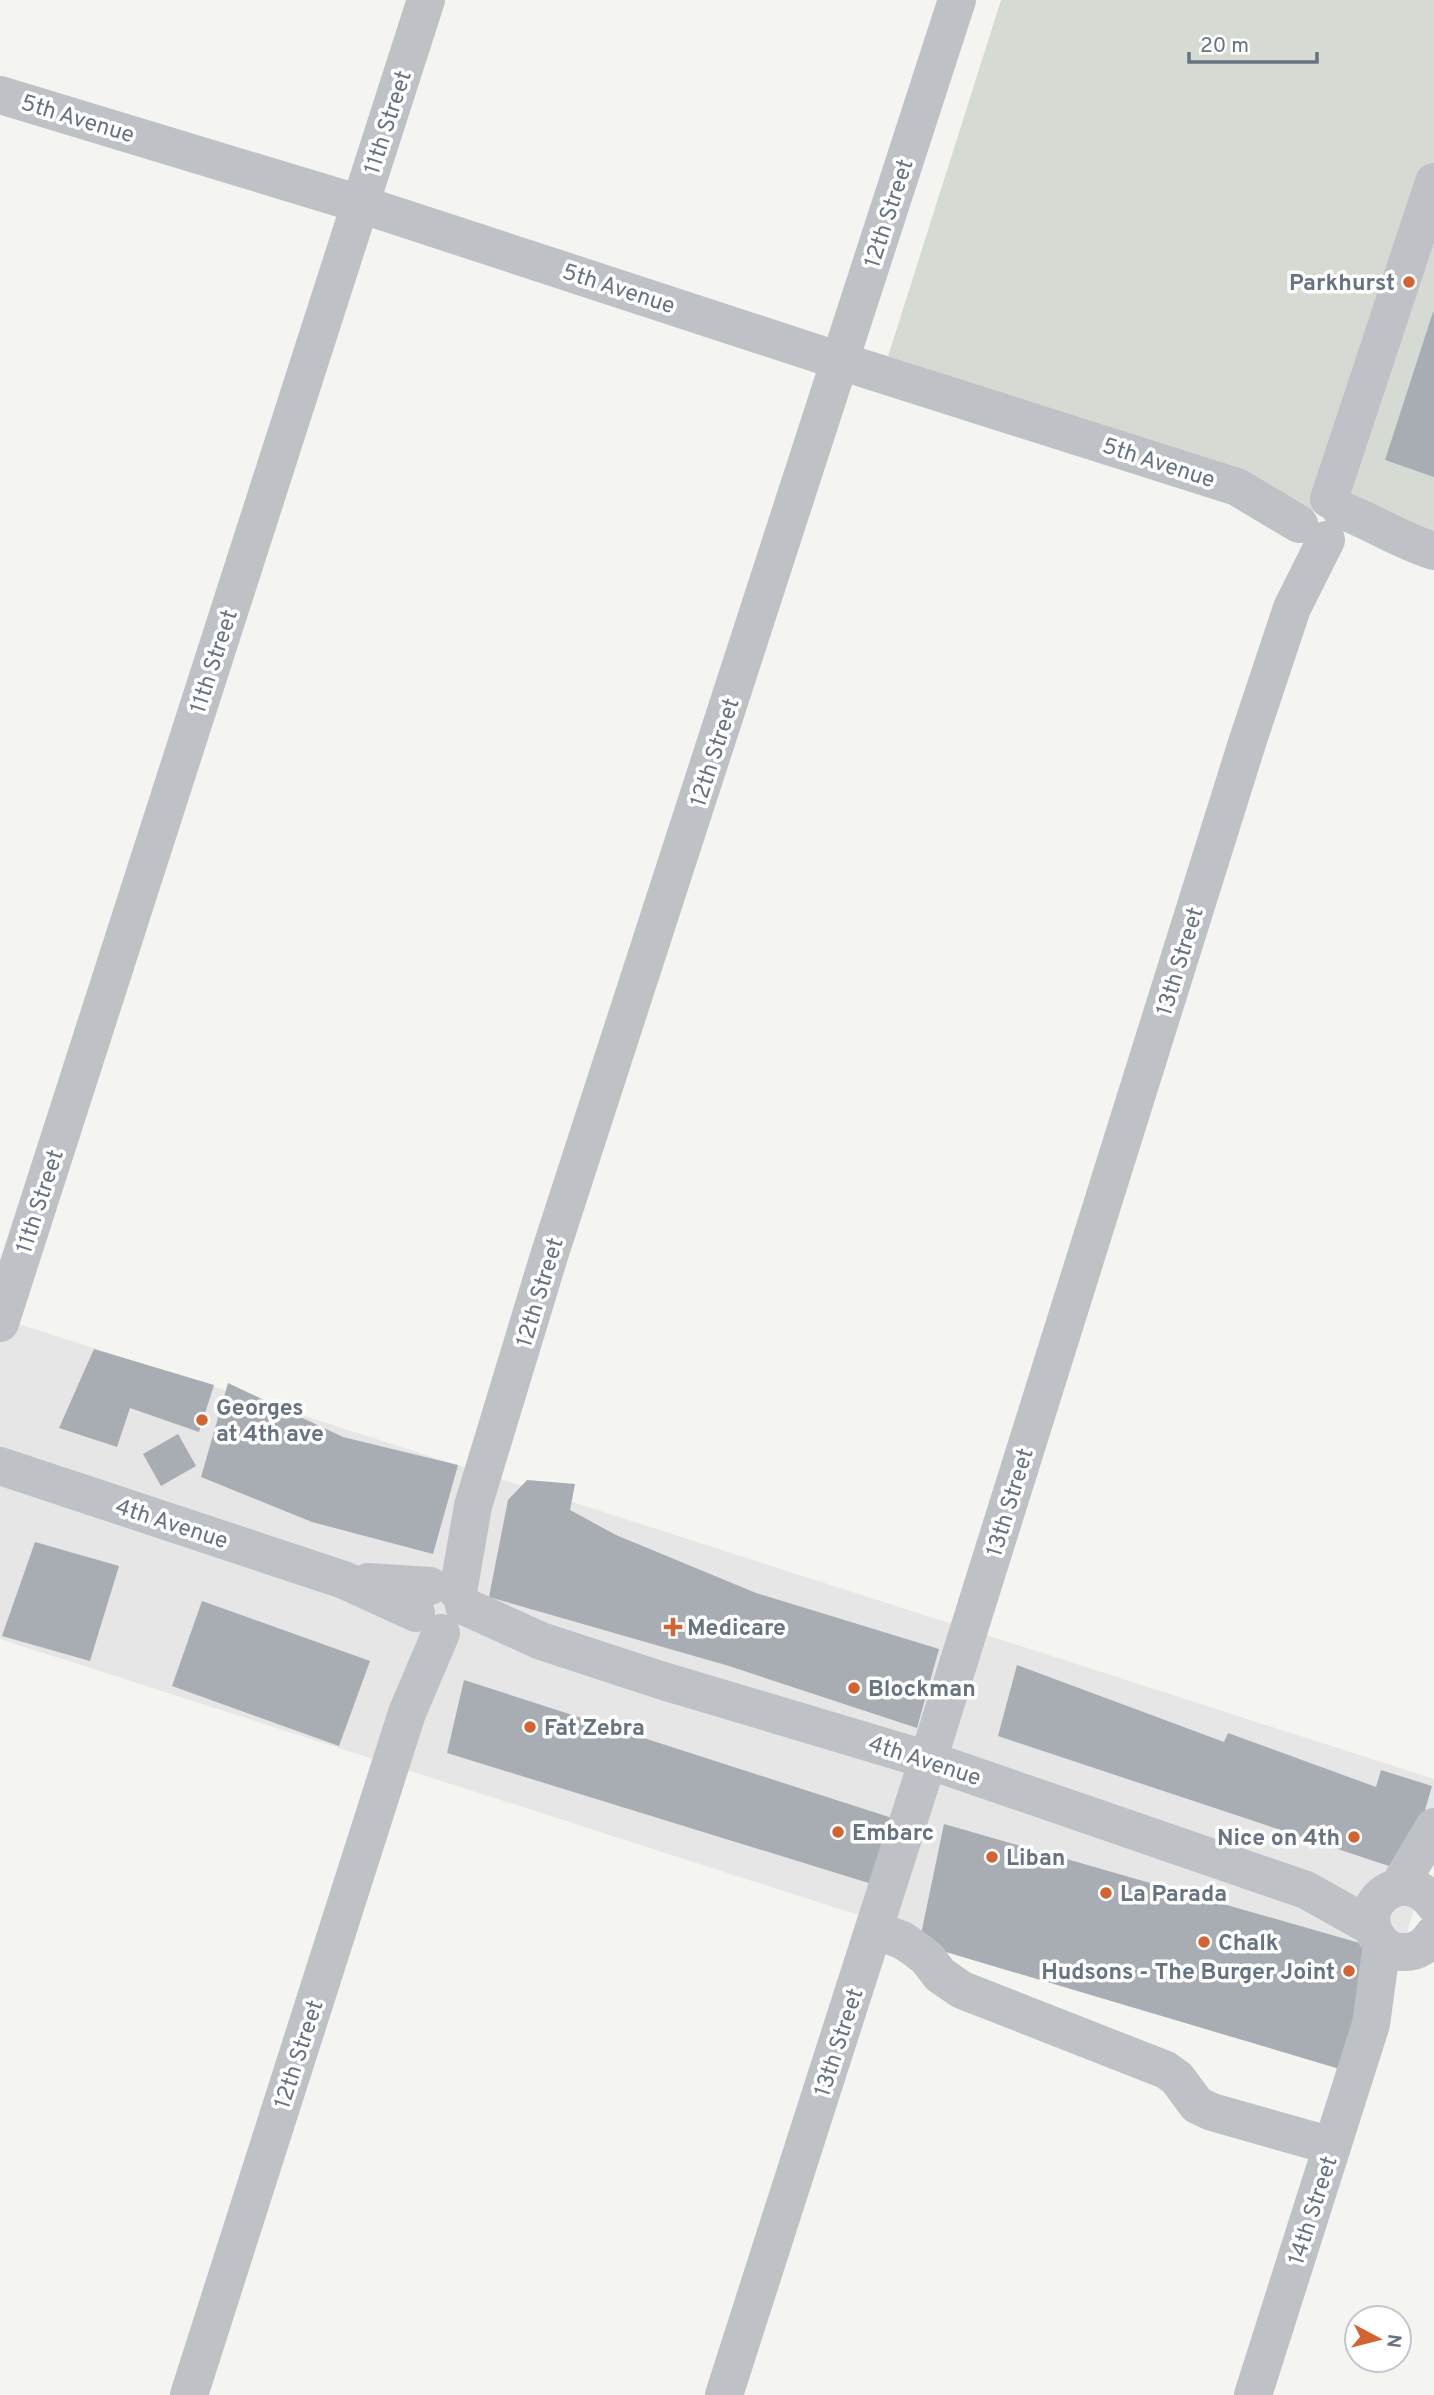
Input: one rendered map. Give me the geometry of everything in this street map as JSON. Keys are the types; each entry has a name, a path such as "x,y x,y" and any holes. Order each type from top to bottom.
{"street":[{"name":"11th Street","path":"0,1323 426,0"},
{"name":"12th Street","path":"189,2395 473,1506 549,1256 957,0"},
{"name":"5th Avenue","path":"0,94 360,204 840,361 1237,486 1322,520 1363,541 1422,547"},
{"name":"13th Street","path":"724,2395 929,1760 1238,769 1292,608 1298,560 1322,520 1434,182"},
{"name":"4th Avenue","path":"0,1466 660,1680 929,1760 1306,1890 1411,1923"},
{"name":"14th Street","path":"1411,1923 1434,1826"},
{"name":"14th Street","path":"1253,2395 1371,2024 1411,1923 1434,1848"},
{"path":"874,1930 914,1948 927,1958 940,1975 962,1990 1166,2070 1177,2078 1197,2105 1212,2112 1332,2146"}],"shaded area":[{"path":"1001,0 1434,0 1434,551 884,369"},
{"path":"0,1318 1434,1779 1434,1845 1362,2077 0,1639"}],"building":[{"path":"1434,312 1434,477 1385,460"},
{"path":"94,1349 214,1385 199,1432 130,1408 117,1447 59,1428"},
{"path":"228,1383 343,1437 458,1465 433,1554 312,1522 201,1477"},
{"path":"178,1434 196,1466 161,1486 143,1454"},
{"path":"527,1480 575,1484 570,1510 616,1535 756,1593 939,1649 917,1728 729,1666 489,1597 508,1500"},
{"path":"35,1542 119,1566 90,1661 2,1636"},
{"path":"202,1601 370,1661 339,1746 172,1686"},
{"path":"1017,1665 1224,1742 1228,1733 1376,1787 1381,1770 1432,1786 1407,1872 998,1736"},
{"path":"464,1680 892,1818 872,1884 447,1753"},
{"path":"944,1824 1377,1948 1340,2069 919,1944"}],"place":[{"name":"Parkhurst","path":"1409,282"},
{"name":"Georges at 4th ave","path":"202,1420"},
{"name":"Medicare","path":"673,1627"},
{"name":"Blockman","path":"854,1688"},
{"name":"Fat Zebra","path":"530,1727"},
{"name":"Embarc","path":"838,1832"},
{"name":"Nice on 4th","path":"1354,1837"},
{"name":"Liban","path":"992,1857"},
{"name":"La Parada","path":"1106,1893"},
{"name":"Chalk","path":"1204,1942"},
{"name":"Hudsons - The Burger Joint","path":"1349,1971"}]}
